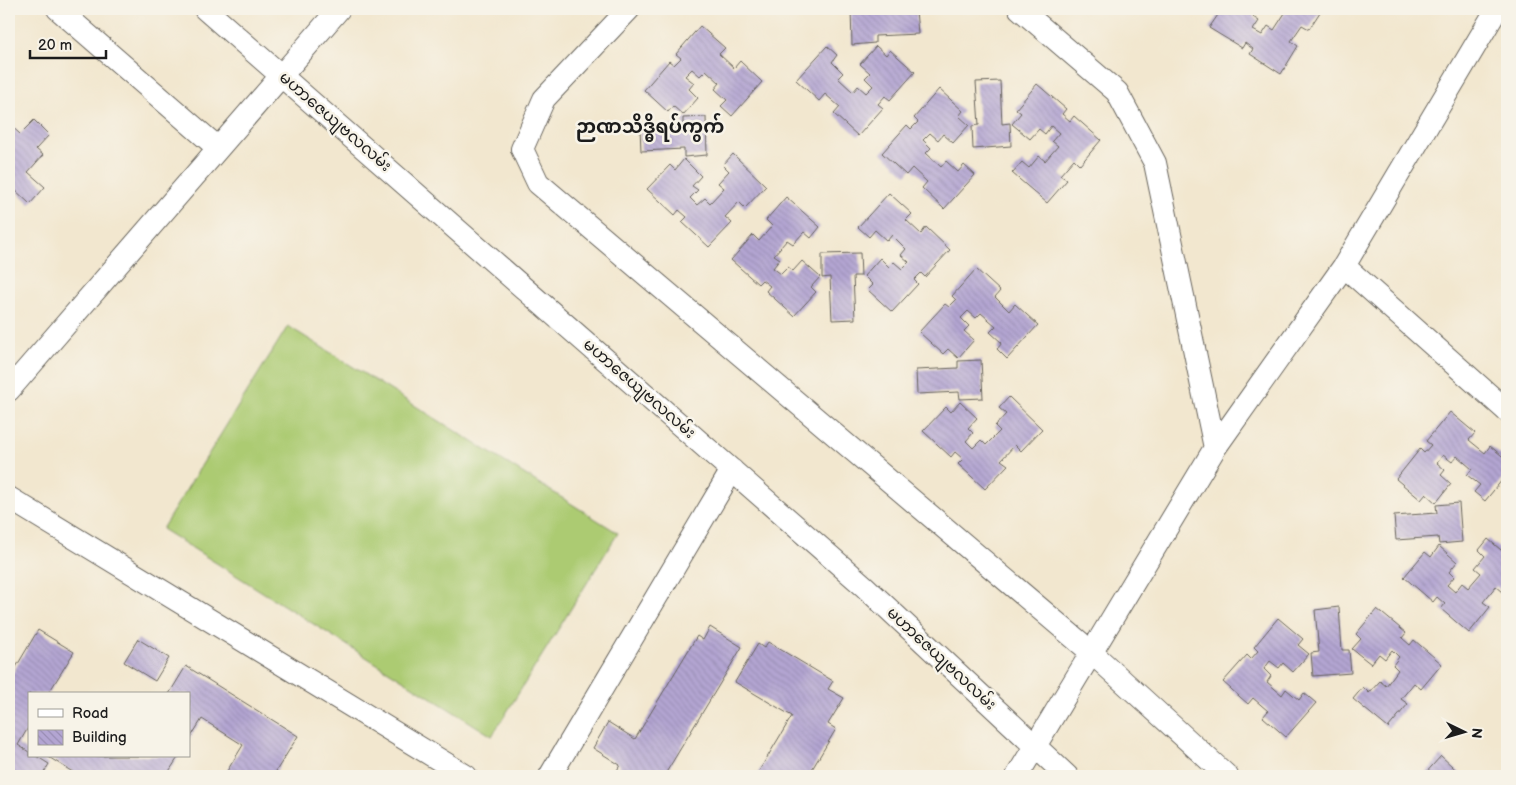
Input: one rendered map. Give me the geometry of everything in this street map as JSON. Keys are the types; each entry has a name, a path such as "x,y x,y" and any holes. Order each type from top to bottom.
{"street":[{"path":"58,9 218,148"},
{"name":"မဟာဇေယျဗလလမ်း","path":"205,9 864,586 1067,776"},
{"path":"9,390 339,9"},
{"path":"629,9 544,99 522,149 538,182 1092,652 1227,776"},
{"path":"1020,9 1117,92 1155,163 1215,448"},
{"path":"1017,776 1215,448 1344,266 1497,9"},
{"path":"1344,266 1507,411"},
{"path":"550,776 732,470"},
{"path":"9,498 466,776"}],"green space":[{"path":"288,326 618,533 492,736 162,529"}],"building":[{"path":"851,9 874,9 874,12 916,10 918,34 875,36 875,43 852,45"},
{"path":"1222,9 1258,9 1253,17 1259,21 1253,30 1262,35 1268,26 1274,30 1285,13 1277,9 1322,9 1309,29 1302,25 1291,41 1298,46 1281,74 1250,54 1253,49 1245,43 1242,48 1209,28"},
{"path":"700,26 725,48 719,54 734,68 740,61 762,82 732,116 721,106 727,100 715,89 720,83 706,70 700,76 692,69 685,76 694,83 689,89 698,98 683,115 673,106 668,112 644,90 669,61 674,65 681,58 676,54"},
{"path":"827,46 837,55 832,62 843,73 838,78 853,92 858,86 866,93 873,86 865,78 870,73 860,64 876,46 886,55 890,50 915,72 890,100 885,96 878,104 883,108 858,136 834,114 840,107 825,94 819,101 796,80"},
{"path":"1000,81 1002,124 1010,123 1011,146 973,149 972,126 979,125 976,82"},
{"path":"1037,84 1066,109 1062,114 1070,121 1074,116 1101,140 1080,165 1074,159 1060,175 1067,180 1047,203 1012,173 1022,162 1029,168 1039,156 1045,161 1058,146 1052,141 1059,133 1051,126 1045,134 1039,129 1030,139 1012,124 1021,113 1016,109"},
{"path":"939,89 963,111 959,116 969,125 953,143 943,134 938,140 930,133 923,140 931,148 926,153 941,167 946,161 958,172 964,165 975,175 944,209 922,188 927,182 912,168 906,175 882,153 907,125 911,129 918,122 914,118"},
{"path":"706,117 707,155 684,157 684,149 641,151 640,127 683,125 683,118"},
{"path":"34,120 49,135 36,149 43,155 28,172 45,187 30,204 13,188 9,193 9,124 20,134"},
{"path":"733,154 766,186 745,208 739,202 725,217 732,223 709,247 682,222 687,217 679,210 675,215 647,189 670,165 675,170 684,159 701,176 692,186 698,190 690,198 697,205 705,198 710,203 724,188 718,183 729,171 723,165"},
{"path":"889,193 912,214 906,220 921,234 926,227 950,250 925,277 921,273 914,280 918,284 892,312 868,290 873,285 864,276 880,258 889,267 894,262 902,269 909,262 901,255 906,249 892,235 887,241 875,230 869,237 858,227"},
{"path":"786,197 820,227 811,238 804,232 793,244 787,240 774,255 780,259 773,268 781,274 788,267 793,271 802,261 820,277 811,287 816,292 794,316 766,291 770,286 762,280 758,284 731,260 753,235 759,241 772,226 766,220"},
{"path":"860,253 861,276 853,276 855,319 832,320 830,277 822,278 822,254"},
{"path":"976,269 1000,291 995,297 1009,311 1015,304 1038,325 1007,359 997,349 1002,343 990,332 996,326 981,313 976,318 968,311 961,318 969,326 964,331 974,340 958,358 948,349 943,354 919,332 945,304 949,307 956,300 952,296"},
{"path":"981,360 983,398 960,399 959,392 917,394 916,370 958,368 958,361"},
{"path":"1009,397 1042,429 1021,451 1015,445 1001,460 1008,465 985,489 958,464 963,459 955,452 951,457 923,431 946,407 951,412 960,402 977,418 968,428 973,433 966,441 973,448 981,440 986,445 1000,431 995,426 1006,414 999,408"},
{"path":"1450,412 1475,433 1469,440 1485,453 1490,446 1507,460 1507,474 1485,501 1474,492 1480,485 1467,475 1472,469 1457,456 1452,462 1443,455 1437,463 1445,470 1441,475 1451,484 1436,503 1426,494 1421,500 1396,479 1420,449 1424,453 1431,445 1426,441"},
{"path":"1459,503 1462,542 1439,544 1438,537 1396,540 1394,516 1437,513 1436,505"},
{"path":"1488,539 1507,555 1507,587 1503,592 1496,586 1483,602 1490,607 1469,633 1441,609 1445,604 1437,597 1433,602 1404,577 1425,552 1431,557 1439,546 1457,562 1449,572 1454,577 1447,585 1455,592 1462,583 1468,588 1481,573 1475,568 1485,556 1479,550"},
{"path":"1339,607 1342,650 1349,650 1351,673 1313,676 1311,653 1319,652 1315,610"},
{"path":"1377,609 1406,633 1402,638 1410,645 1414,640 1442,664 1421,689 1414,683 1401,699 1408,704 1388,728 1353,699 1363,687 1369,693 1380,681 1386,686 1398,670 1393,665 1399,657 1392,650 1385,659 1379,654 1371,664 1352,649 1361,639 1356,634"},
{"path":"1278,618 1303,639 1298,645 1309,654 1293,672 1283,663 1279,668 1270,661 1264,669 1271,676 1267,682 1282,695 1286,689 1299,700 1304,693 1316,703 1286,737 1263,717 1268,711 1253,698 1248,704 1223,682 1247,655 1251,659 1258,651 1254,647"},
{"path":"710,627 742,647 664,776 614,776 620,765 593,748 608,722 635,739 697,636 703,640"},
{"path":"38,630 74,652 49,692 28,692 28,728 18,745 28,751 28,758 39,758 49,764 42,776 9,776 9,679"},
{"path":"138,639 169,658 155,681 124,662"},
{"path":"768,642 833,681 828,689 844,698 828,724 836,729 808,776 756,776 792,716 735,682 758,644 764,648"},
{"path":"186,666 298,736 273,776 224,776 243,745 202,719 190,738 190,692 170,692"},
{"path":"1441,756 1463,776 1423,776"},
{"path":"50,758 178,758 166,776 79,776"}],"district":[{"name":"ဉာဏသိဒ္ဓိရပ်ကွက်","path":"650,127"}]}
